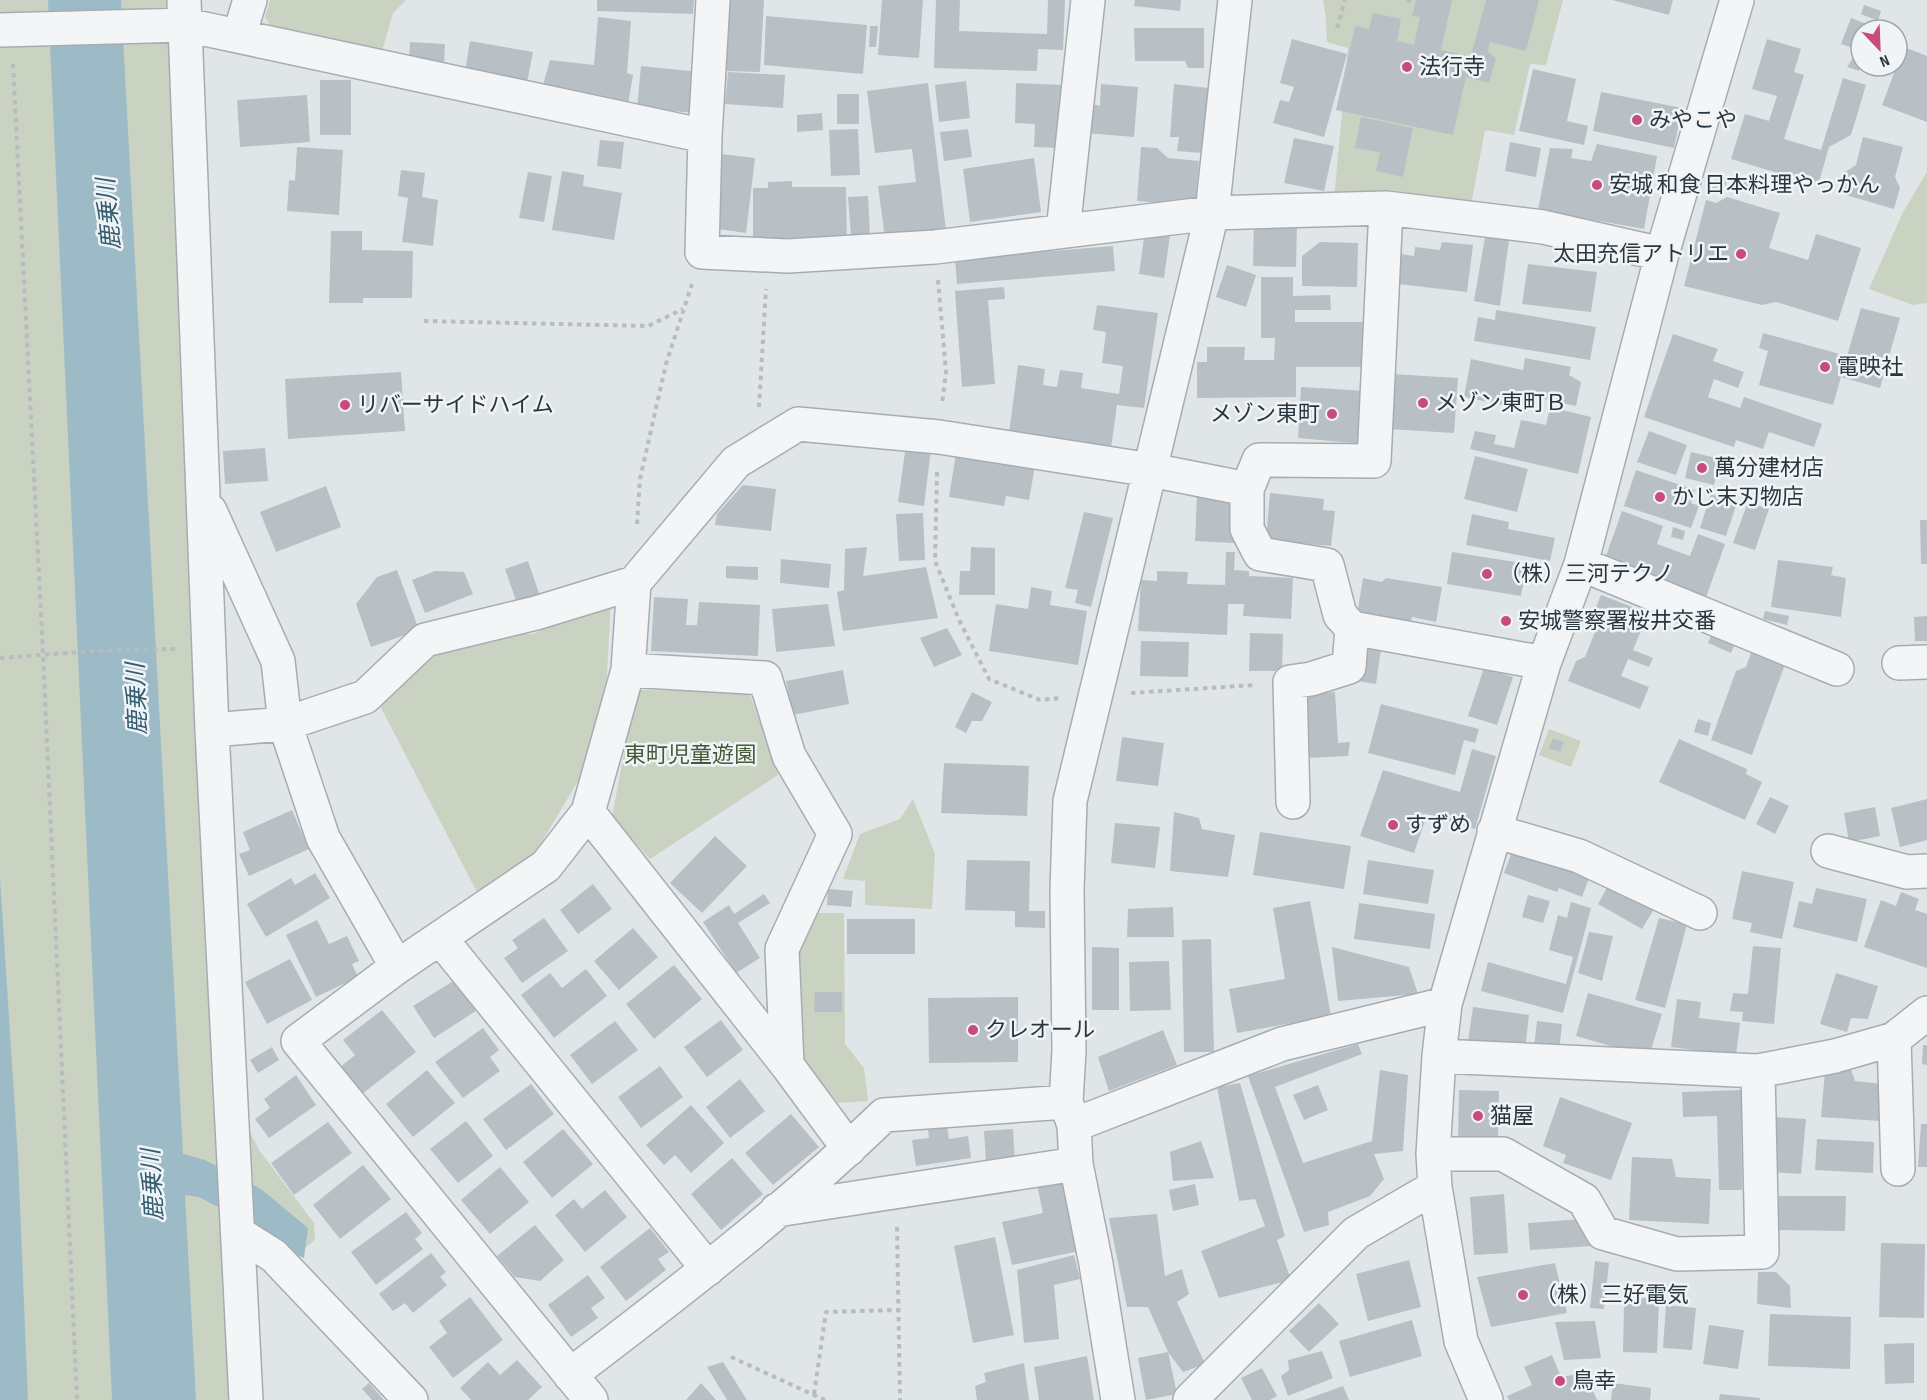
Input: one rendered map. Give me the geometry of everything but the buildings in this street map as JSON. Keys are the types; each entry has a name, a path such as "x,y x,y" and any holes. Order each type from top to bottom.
{"street":[{"path":"239,36 250,0"},
{"path":"713,0 705,136 702,252 788,256 935,247 1212,213 1386,208 1543,227 1662,254"},
{"path":"1063,231 1088,0"},
{"path":"1118,1400 1096,1264 1076,1164 1070,1114 1067,890 1070,801 1212,213 1235,0"},
{"path":"1486,1400 1461,1341 1434,1187 1433,1154 1439,1056 1445,1004 1544,663 1581,564 1662,254 1737,0"},
{"path":"185,13 212,730 246,1400"},
{"path":"14,30 185,13 239,36 705,136"},
{"path":"1386,208 1374,460 1259,460 1247,489 1247,529 1260,554 1327,565 1340,615 1352,628 1544,663"},
{"path":"212,730 285,724 365,698 425,640 537,613 634,583 736,462 798,424 939,437 1150,470 1247,489"},
{"path":"203,496 278,661 285,724 323,838 397,967"},
{"path":"1581,564 1837,669"},
{"path":"591,1400 298,1041 397,967 546,866 588,812 628,670 634,583"},
{"path":"1293,802 1290,682 1311,679 1349,667 1352,628"},
{"path":"628,670 765,678 789,756 835,834 782,949 787,1065"},
{"path":"588,812 787,1065 849,1149"},
{"path":"1494,831 1579,856 1700,913"},
{"path":"1828,851 1907,872 1927,871"},
{"path":"440,938 708,1269"},
{"path":"570,1375 708,1269 849,1149 884,1115 1070,1114 1281,1044 1445,1004"},
{"path":"1439,1056 1758,1071 1835,1056 1894,1040 1927,1013"},
{"path":"1894,1040 1898,1169"},
{"path":"1433,1154 1503,1154 1584,1200 1603,1233 1613,1236 1677,1254 1762,1252 1758,1071"},
{"path":"777,1210 1076,1164"},
{"path":"1190,1400 1356,1233 1434,1187"},
{"path":"236,1208 274,1256 411,1400"}],"path":[{"path":"1337,28 1345,0"},
{"path":"1407,0 1415,2"},
{"path":"14,30 77,1400"},
{"path":"935,247 946,372 939,437 935,561 959,620 989,679 1040,700 1290,682"},
{"path":"637,525 640,479 666,364 702,252"},
{"path":"756,450 768,255"},
{"path":"424,321 648,326 684,308"},
{"path":"0,658 94,651 209,648"},
{"path":"897,1192 900,1400"},
{"path":"814,1394 826,1312 899,1310"},
{"path":"731,1357 825,1400"}],"green space":[{"path":"0,0 166,0 233,1400 24,1400 0,1086"},
{"path":"270,0 406,0 393,13 382,51 271,27 265,17"},
{"path":"1323,0 1563,0 1546,65 1530,64 1514,135 1485,130 1470,210 1334,199 1348,48 1327,42"},
{"path":"1927,172 1927,303 1913,305 1869,289 1903,212"},
{"path":"611,598 607,675 590,761 532,858 478,894 378,702 435,647 489,632 533,634"},
{"name":"東町児童遊園","path":"636,690 749,691 778,775 650,859 612,817"},
{"path":"1549,729 1581,741 1571,767 1539,755"},
{"path":"913,799 935,854 932,909 865,905 865,881 843,879 860,834 900,819"},
{"path":"814,913 844,913 845,1044 864,1068 868,1101 838,1103 799,1052 793,953"},
{"path":"246,1124 259,1150 314,1223 315,1240 293,1257 255,1219"}],"water":[{"name":"鹿乗川","path":"48,0 121,0 183,1154 205,1160 261,1189 308,1228 304,1258 282,1249 245,1221 199,1197 185,1195 196,1400 112,1400"},
{"path":"0,878 18,1157 28,1400 0,1400"}],"place":[{"name":"法行寺","path":"1407,67"},
{"name":"みやこや","path":"1637,120"},
{"name":"安城 和食 日本料理やっかん","path":"1597,185"},
{"name":"太田充信アトリエ","path":"1741,254"},
{"name":"電映社","path":"1825,367"},
{"name":"メゾン東町Ｂ","path":"1423,403"},
{"name":"リバーサイドハイム","path":"345,405"},
{"name":"メゾン東町","path":"1332,414"},
{"name":"萬分建材店","path":"1702,468"},
{"name":"かじ末刃物店","path":"1660,497"},
{"name":"（株）三河テクノ","path":"1487,574"},
{"name":"安城警察署桜井交番","path":"1506,621"},
{"name":"すずめ","path":"1393,825"},
{"name":"クレオール","path":"973,1030"},
{"name":"猫屋","path":"1478,1116"},
{"name":"（株）三好電気","path":"1523,1295"},
{"name":"鳥幸","path":"1560,1381"}]}
